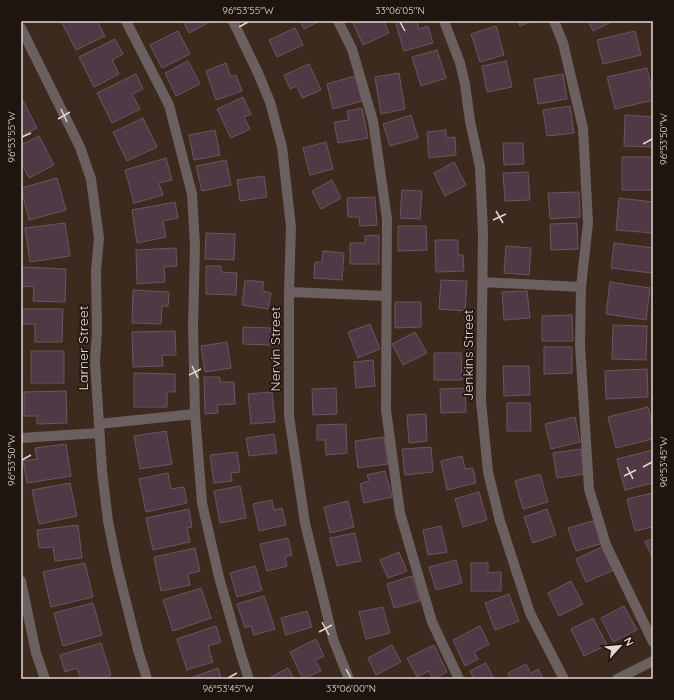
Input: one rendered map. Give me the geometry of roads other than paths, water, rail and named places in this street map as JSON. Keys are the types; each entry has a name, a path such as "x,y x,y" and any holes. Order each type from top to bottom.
{"street":[{"path":"126,21 169,105 192,194 195,246 195,414 202,503 219,578 240,655 249,679"},
{"name":"Nervin Street","path":"233,21 270,102 282,147 291,227 289,292 289,416 304,516 333,639 349,679"},
{"path":"338,21 352,49 373,121 387,219 386,410 400,513 432,622 459,679"},
{"name":"Jenkins Street","path":"444,21 460,63 480,167 483,233 480,401 488,472 500,522 530,613 564,679"},
{"path":"554,21 563,43 583,128 588,223 581,287 580,345 589,489 606,545 653,642"},
{"name":"Larner Street","path":"21,28 80,147 91,179 99,238 96,272 97,332 95,360 102,471 112,544 146,679"},
{"path":"482,282 581,287"},
{"path":"289,292 387,296"},
{"path":"21,438 195,414"},
{"path":"21,581 36,653 45,679"},
{"path":"617,679 653,661"}]}
